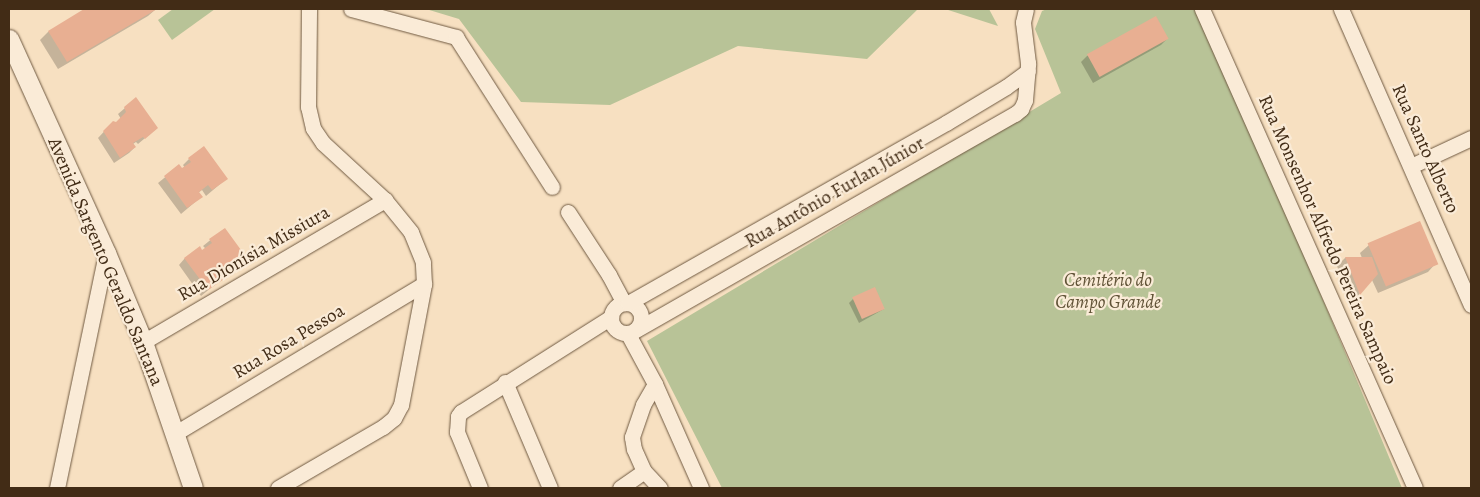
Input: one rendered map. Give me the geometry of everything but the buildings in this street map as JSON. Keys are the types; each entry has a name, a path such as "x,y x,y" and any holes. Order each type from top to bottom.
{"street":[{"path":"278,488 383,427 394,418 403,396 424,284 423,262 411,232 385,200 323,143 313,128 308,108 309,9"},
{"path":"351,9 456,37 552,187"},
{"name":"Rua Antônio Furlan Júnior","path":"631,333 1015,114 1021,109 1025,100 1028,71 1023,22 1026,9"},
{"name":"Rua Monsenhor Alfredo Pereira Sampaio","path":"1202,9 1415,488"},
{"name":"Rua Santo Alberto","path":"1341,9 1471,305"},
{"name":"Avenida Sargento Geraldo Santana","path":"9,39 106,253 143,342 192,488"},
{"name":"Rua Antônio Furlan Júnior","path":"626,303 882,159 1006,87 1028,71"},
{"path":"1411,166 1471,138"},
{"path":"882,159 895,181"},
{"name":"Rua Dionísia Missiura","path":"143,342 385,200"},
{"path":"568,212 626,303"},
{"path":"57,488 106,253"},
{"name":"Rua Rosa Pessoa","path":"174,434 424,284"},
{"path":"480,488 457,432 458,416 461,412 505,382 611,317 617,305 626,303 636,307 641,315 640,324 631,333"},
{"path":"611,317 615,329 631,333 656,384 701,488"},
{"path":"505,382 550,488"},
{"path":"656,384 643,405 632,438 634,449 644,471 660,488"},
{"path":"620,488 644,471"}],"green space":[{"path":"173,9 215,9 172,40 158,20"},
{"path":"426,9 918,9 867,59 738,46 610,105 521,102 459,19"},
{"path":"945,9 989,9 998,26"},
{"name":"Cemitério do Campo Grande","path":"1047,9 1201,9 1402,488 722,488 647,341 1061,93 1035,29 1042,11"}]}
